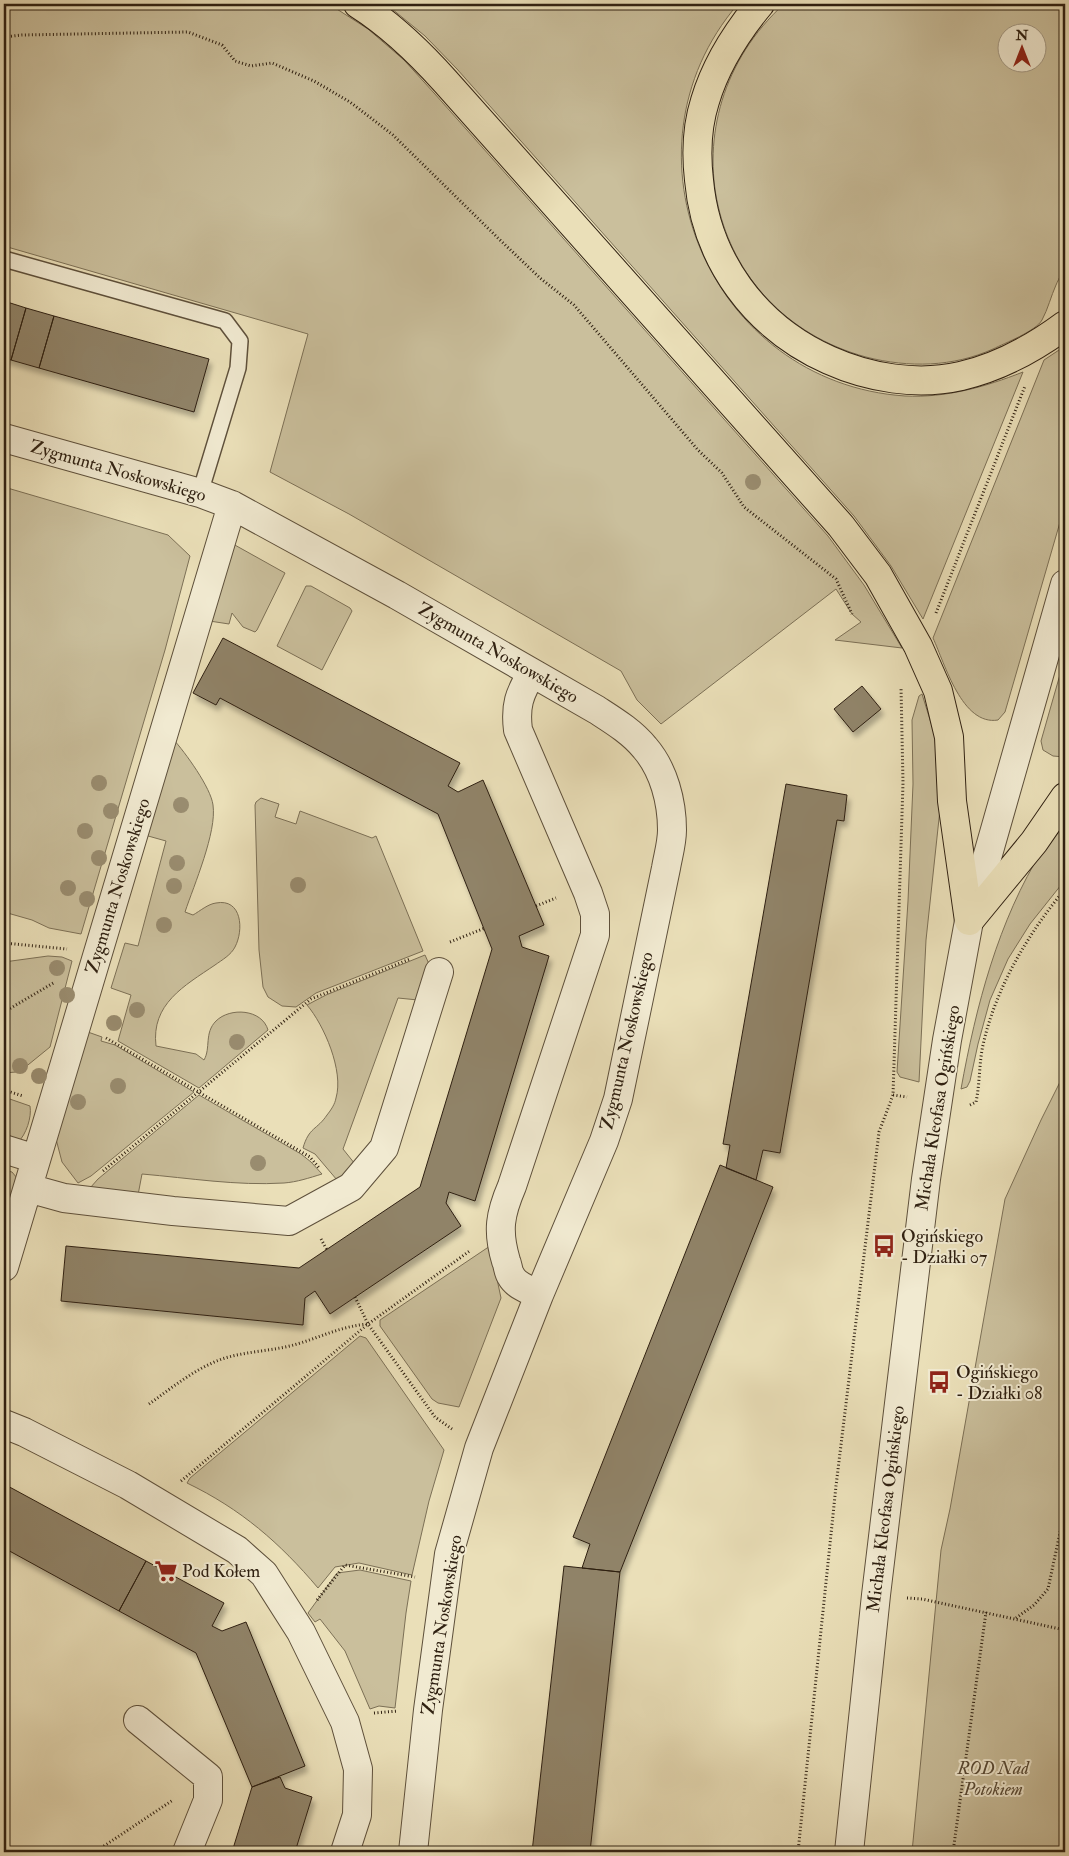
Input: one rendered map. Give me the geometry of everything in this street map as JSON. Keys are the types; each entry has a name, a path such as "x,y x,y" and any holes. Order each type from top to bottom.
{"main road":[{"path":"358,4 376,16 414,48 445,81 841,526 878,576 918,646 938,691 948,737 952,801 969,921"},
{"path":"760,4 738,31 720,61 712,81 700,124 697,161 705,221 714,244 737,286 757,310 775,328 814,354 859,372 907,380 935,380 987,369 1042,342 1065,325"},
{"path":"969,921 1034,842 1065,798"}],"street":[{"name":"Zygmunta Noskowskiego","path":"4,438 200,493 232,505 397,595 597,710 624,728 646,748 660,774 670,800 672,832 666,868 618,1099 604,1141 539,1295 479,1448 449,1554 428,1710 413,1852"},
{"name":"Zygmunta Noskowskiego","path":"4,1267 232,505"},
{"name":"Michała Kleofasa Ogińskiego","path":"849,1852 875,1605 926,1179 948,1040 969,921 1065,584"},
{"path":"532,673 517,705 518,730 588,893 594,914 594,935 512,1186 502,1209 500,1230 504,1255 511,1276 522,1287 539,1295"},
{"path":"28,1188 64,1198 173,1211 289,1221 351,1187 384,1148 438,972"},
{"path":"4,1149 36,1159"},
{"path":"4,1424 24,1432 128,1485 237,1550 264,1574 297,1625 345,1722 358,1769 358,1815 345,1852"},
{"path":"138,1720 208,1777 208,1800 187,1852"}],"lane":[{"path":"4,260 226,321 240,341 238,368 200,493"}],"path":[{"path":"4,37 22,35 188,32 222,45 235,61 251,66 272,63 314,81 350,102 393,135 540,278 574,305 698,450 722,473 744,507 836,580 852,614"},
{"path":"932,621 1026,385"},
{"path":"798,1852 836,1486 879,1132 893,1095 903,783 901,686"},
{"path":"964,1108 976,1102 983,1045 997,1002 1014,964 1035,927 1065,889"},
{"path":"448,943 485,928"},
{"path":"4,943 62,948 97,958"},
{"path":"4,1012 97,958"},
{"path":"64,1198 94,1178 311,999 412,958"},
{"path":"77,1022 310,1157 340,1193"},
{"path":"165,1508 175,1486 368,1324 500,1230"},
{"path":"355,1297 368,1324 435,1417 479,1448"},
{"path":"150,1404 194,1373 226,1358 290,1346 346,1327 368,1324"},
{"path":"1016,1618 1034,1605 1048,1589 1065,1509"},
{"path":"297,1625 345,1565 446,1582"},
{"path":"903,1598 922,1599 1065,1630"},
{"path":"953,1852 986,1612"},
{"path":"345,1722 379,1712 428,1710"},
{"path":"95,1852 208,1777"}],"green space":[{"path":"4,4 329,4 368,29 404,60 434,93 828,536 864,585 902,648 835,640 861,622 852,614 836,589 661,724 637,700 621,671 349,514 270,472 308,334 4,246"},
{"path":"386,4 738,4 701,63 683,126 684,190 701,251 733,305 779,350 837,381 905,396 920,396 965,390 1023,372 923,619 891,566 854,516 457,69 425,36"},
{"path":"784,4 1065,4 1066,257 1063,271 1042,320 1027,332 978,355 931,364 898,363 866,357 811,334 768,299 736,256 718,206 713,153 722,100 746,50"},
{"path":"1065,346 1065,505 1005,712 998,720 985,719 974,713 956,691 933,638 1044,360"},
{"path":"4,487 168,535 190,556 165,650 81,934 49,928 32,920 4,912"},
{"path":"233,544 285,573 255,632 243,627 232,613 229,624 203,620"},
{"path":"306,586 311,586 350,608 352,611 322,670 277,646"},
{"path":"1065,657 1065,757 1053,756 1043,750 1041,741"},
{"path":"922,694 936,739 941,800 926,940 919,1082 900,1077 897,1072 913,784 912,720 919,696"},
{"path":"173,739 203,780 213,805 212,829 185,912 193,915 210,905 225,903 231,905 236,910 240,924 238,940 231,952 181,989 164,1007 156,1031 156,1046 196,1054 204,1060 212,1026 222,1017 237,1012 253,1014 265,1023 268,1030 199,1088 118,1041 131,995 111,988 125,943 138,946 166,841 141,834"},
{"path":"261,798 279,804 275,817 296,824 300,811 372,838 376,836 423,951 316,993 296,1007 282,1006 268,997 263,987 259,950 255,805"},
{"path":"1065,819 1065,880 1030,924 1008,959 990,1000 970,1081 967,1087 961,1089 982,996 1001,935 1027,877 1043,849"},
{"path":"425,955 429,964 418,1000 398,998 343,1149 355,1164 345,1175 337,1180 315,1154 303,1148 308,1136 333,1107 338,1087 335,1062 331,1049 320,1024 307,1005 326,995"},
{"path":"48,956 62,957 72,961 50,1047 23,1069 4,1073 4,962"},
{"path":"85,1031 102,1037 101,1041 115,1045 194,1092 91,1176 78,1183 62,1162 56,1139"},
{"name":"ROD Nad Potokiem","path":"1065,1072 1065,1852 912,1852 941,1550 1005,1199"},
{"path":"199,1095 301,1154 322,1174 294,1182 266,1184 231,1183 142,1174 138,1195 90,1188 98,1179"},
{"path":"4,1097 30,1106 28,1126 18,1142 4,1142"},
{"path":"4,1170 12,1172 17,1178 4,1234"},
{"path":"490,1246 501,1298 459,1407 438,1403 432,1399 380,1326 380,1320"},
{"path":"360,1336 366,1338 444,1450 429,1501 412,1575 359,1563 335,1567 318,1588 289,1556 258,1528 225,1504 187,1483 190,1478"},
{"path":"360,1570 411,1581 395,1708 379,1706 370,1709 345,1651 320,1619 315,1622 308,1613 337,1573"}],"building":[{"path":"4,301 26,308 11,360 4,358"},
{"path":"26,308 54,316 39,368 11,360"},
{"path":"54,316 209,359 194,412 39,368"},
{"path":"223,638 460,763 448,786 458,792 483,780 544,925 519,936 522,947 549,956 475,1201 449,1192 446,1203 461,1226 330,1314 315,1291 305,1298 303,1325 61,1301 66,1246 299,1268 420,1187 492,949 438,814 220,698 216,705 193,693"},
{"path":"862,686 881,709 853,732 834,709"},
{"path":"786,784 847,795 844,821 837,820 780,1153 763,1150 756,1180 726,1168 730,1145 723,1144"},
{"path":"720,1165 773,1187 620,1572 582,1568 590,1544 573,1537"},
{"path":"4,1484 146,1561 119,1611 4,1548"},
{"path":"146,1561 224,1603 212,1626 222,1631 246,1622 305,1766 252,1787 196,1653 119,1611"},
{"path":"564,1566 620,1572 590,1852 532,1852"},
{"path":"280,1777 285,1788 312,1797 295,1852 232,1852 252,1787"}],"place":[{"name":"Ogińskiego - Działki 07","path":"884,1246"},
{"name":"Ogińskiego - Działki 08","path":"939,1382"},
{"name":"Pod Kołem","path":"166,1571"}]}
